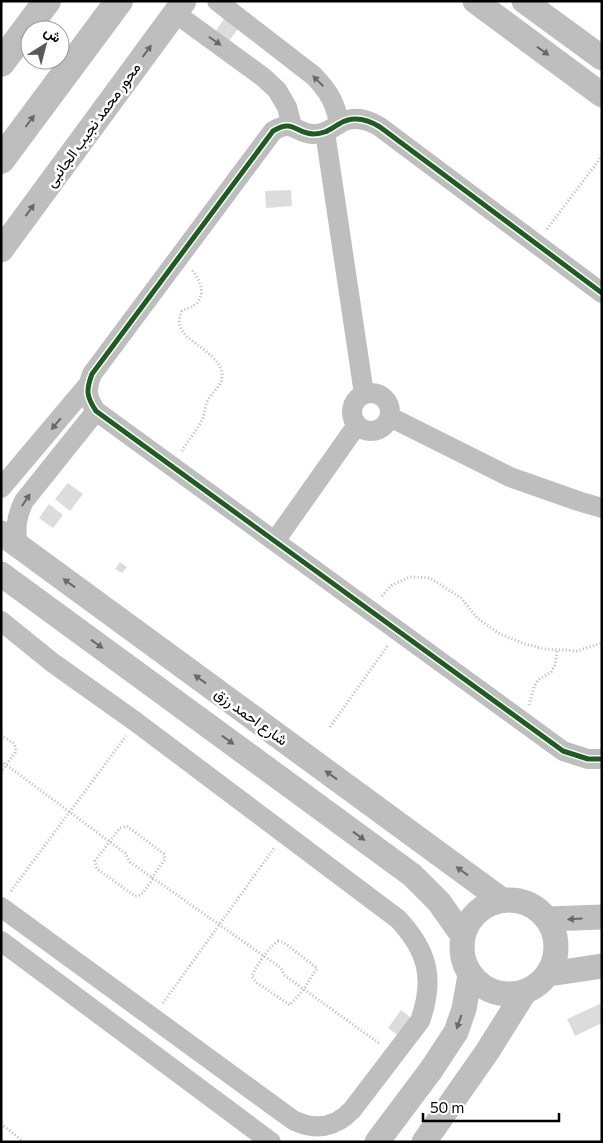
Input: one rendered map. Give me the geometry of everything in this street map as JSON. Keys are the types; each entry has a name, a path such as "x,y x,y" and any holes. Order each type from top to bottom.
{"main road":[{"path":"1,63 47,1"},
{"path":"1,160 119,1"}],"street":[{"path":"216,1 314,76 327,90 336,106 332,128 364,394"},
{"path":"475,1 602,95"},
{"path":"520,34 531,6 602,58"},
{"path":"179,7 277,90 287,107 292,126"},
{"name":"محور محمد نجيب الجانبى","path":"1,250 179,7"},
{"path":"1,488 88,386 92,374 273,132 282,126 292,126 302,132 313,134 354,119 368,120 380,126 602,293"},
{"path":"88,386 89,400 96,411 563,751 588,759 602,759"},
{"path":"371,392 384,397 391,410 390,417 383,428 376,431 363,430 353,419 352,411 358,398 371,392"},
{"path":"10,540 15,531 17,516 24,502 96,411"},
{"path":"390,417 510,477 602,508"},
{"path":"275,541 357,425"},
{"name":"شارع احمد رزق","path":"10,540 502,900"},
{"path":"1,574 412,875 439,902 463,936"},
{"path":"1,621 53,663 136,722 398,919 411,933 421,949 428,976 426,1003 420,1021 344,1118 335,1124 314,1127 303,1125 293,1120 153,1017 4,902"},
{"path":"502,900 519,900 535,907 548,919 556,937 556,956 549,974 538,986 524,993 504,994 485,988 470,975 462,956 463,936 470,919 484,906 502,900"},
{"path":"548,919 602,917"},
{"path":"1,941 271,1142"},
{"path":"549,974 602,966"},
{"path":"377,1142 456,1032 464,1009 470,975"},
{"path":"424,1142 482,1059 524,993"}],"path":[{"path":"536,244 602,156"},
{"path":"172,466 202,419 207,402 217,390 222,374 220,366 215,359 185,334 178,324 182,311 194,306 202,292 198,277 181,256"},
{"path":"370,610 392,585 410,577 430,578 461,598 478,619 500,634 525,644 557,651 577,651 602,643"},
{"path":"330,727 398,630"},
{"path":"525,723 534,687 538,680 551,672 557,658 557,651"},
{"path":"4,902 136,722"},
{"path":"1,735 13,743 16,748 16,753 1,772"},
{"path":"1,761 126,853 130,862 281,968 284,975 395,1054"},
{"path":"127,826 164,854 165,859 153,878 141,895 135,896 97,868 95,861 120,828 127,826"},
{"path":"153,1017 285,833"},
{"path":"275,942 282,942 315,966 316,970 304,989 290,1005 257,983 252,977 264,956 275,942"},
{"path":"1,1124 24,1142"}],"building":[{"path":"225,18 238,29 228,42 215,32"},
{"path":"291,190 292,206 266,208 265,191"},
{"path":"68,483 83,494 70,511 55,499"},
{"path":"49,504 63,515 53,528 39,518"},
{"path":"120,562 127,567 122,573 115,569"},
{"path":"602,1003 602,1023 575,1036 567,1019"},
{"path":"401,1010 414,1020 401,1038 388,1028"}],"cycle path":[{"path":"602,293 375,124 360,119 349,120 318,134 303,132 290,126 280,127 273,131 92,374 88,389 90,401 96,411 563,751 588,759 602,759"}]}
